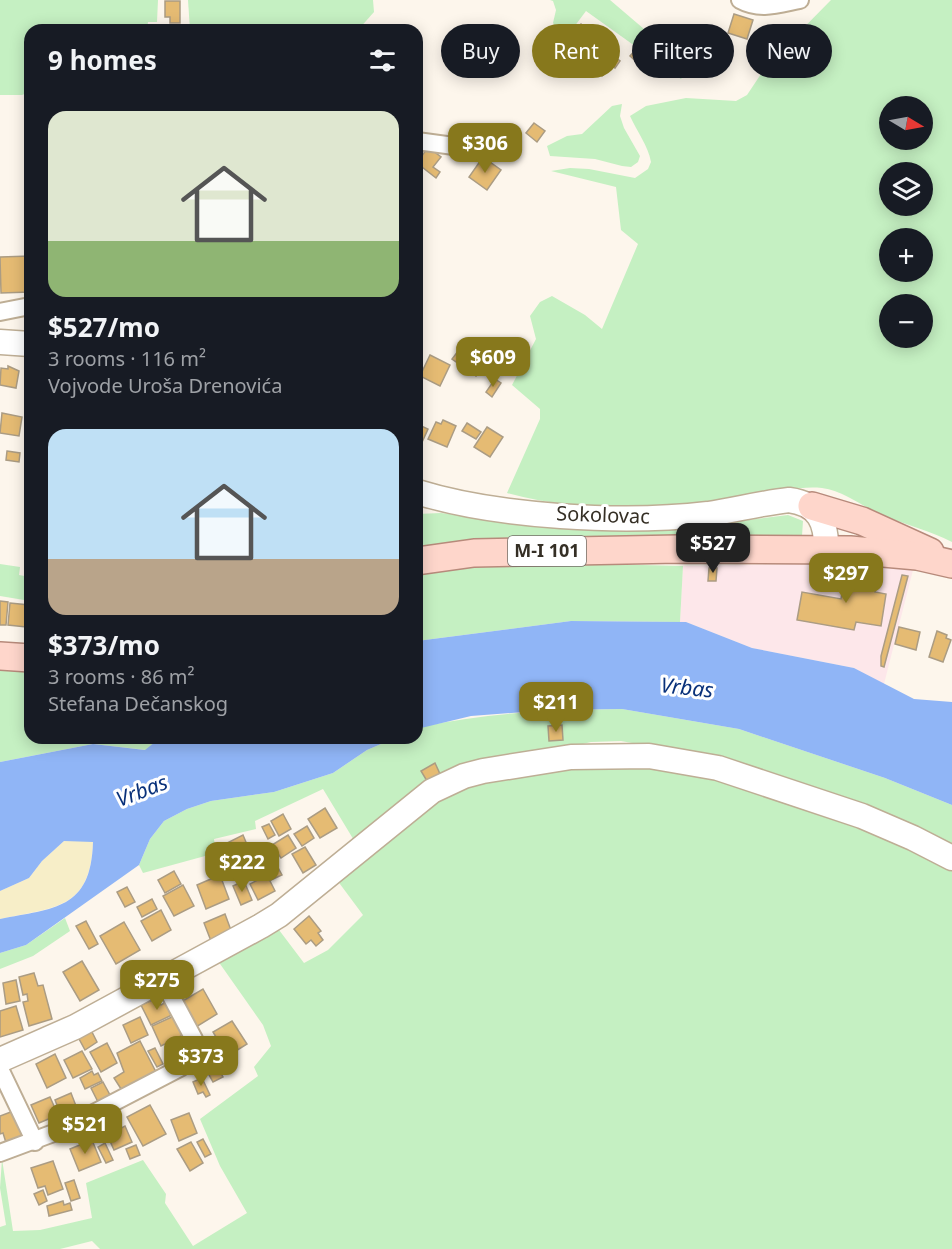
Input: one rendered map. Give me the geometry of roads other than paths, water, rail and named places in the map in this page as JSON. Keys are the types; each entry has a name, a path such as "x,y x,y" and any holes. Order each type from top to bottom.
{"main road":[{"path":"812,506 862,521 952,564"},
{"name":"M-I 101","path":"423,560 474,553 678,549 826,551 917,556 952,564"},
{"path":"0,656 24,658"}],"street":[{"path":"740,0 748,5 765,7 800,0"},
{"path":"423,142 476,149"},
{"path":"0,312 24,307"},
{"path":"0,342 24,344"},
{"name":"Sokolovac","path":"423,493 485,506 612,518 708,513 789,500 812,506"},
{"path":"812,506 825,531 826,551"},
{"path":"0,1060 75,1028 279,915 432,791 464,776 571,757 649,756 718,768 862,816 952,858"},
{"path":"0,1153 35,1142 180,1068 192,1059 196,1047 194,1039 163,981"},
{"path":"0,1069 35,1142"}],"water":[{"name":"Vrbas","path":"571,621 686,622 752,648 854,668 914,699 952,702 952,805 885,778 739,729 622,709 550,710 471,716 423,728 423,640"},
{"name":"Vrbas","path":"93,744 145,750 152,744 381,744 367,750 333,773 274,792 211,801 187,809 164,821 150,839 139,865 26,945 0,953 0,919 53,908 66,902 77,893 85,881 91,864 93,842 64,841 42,861 29,878 0,891 0,762"}]}
